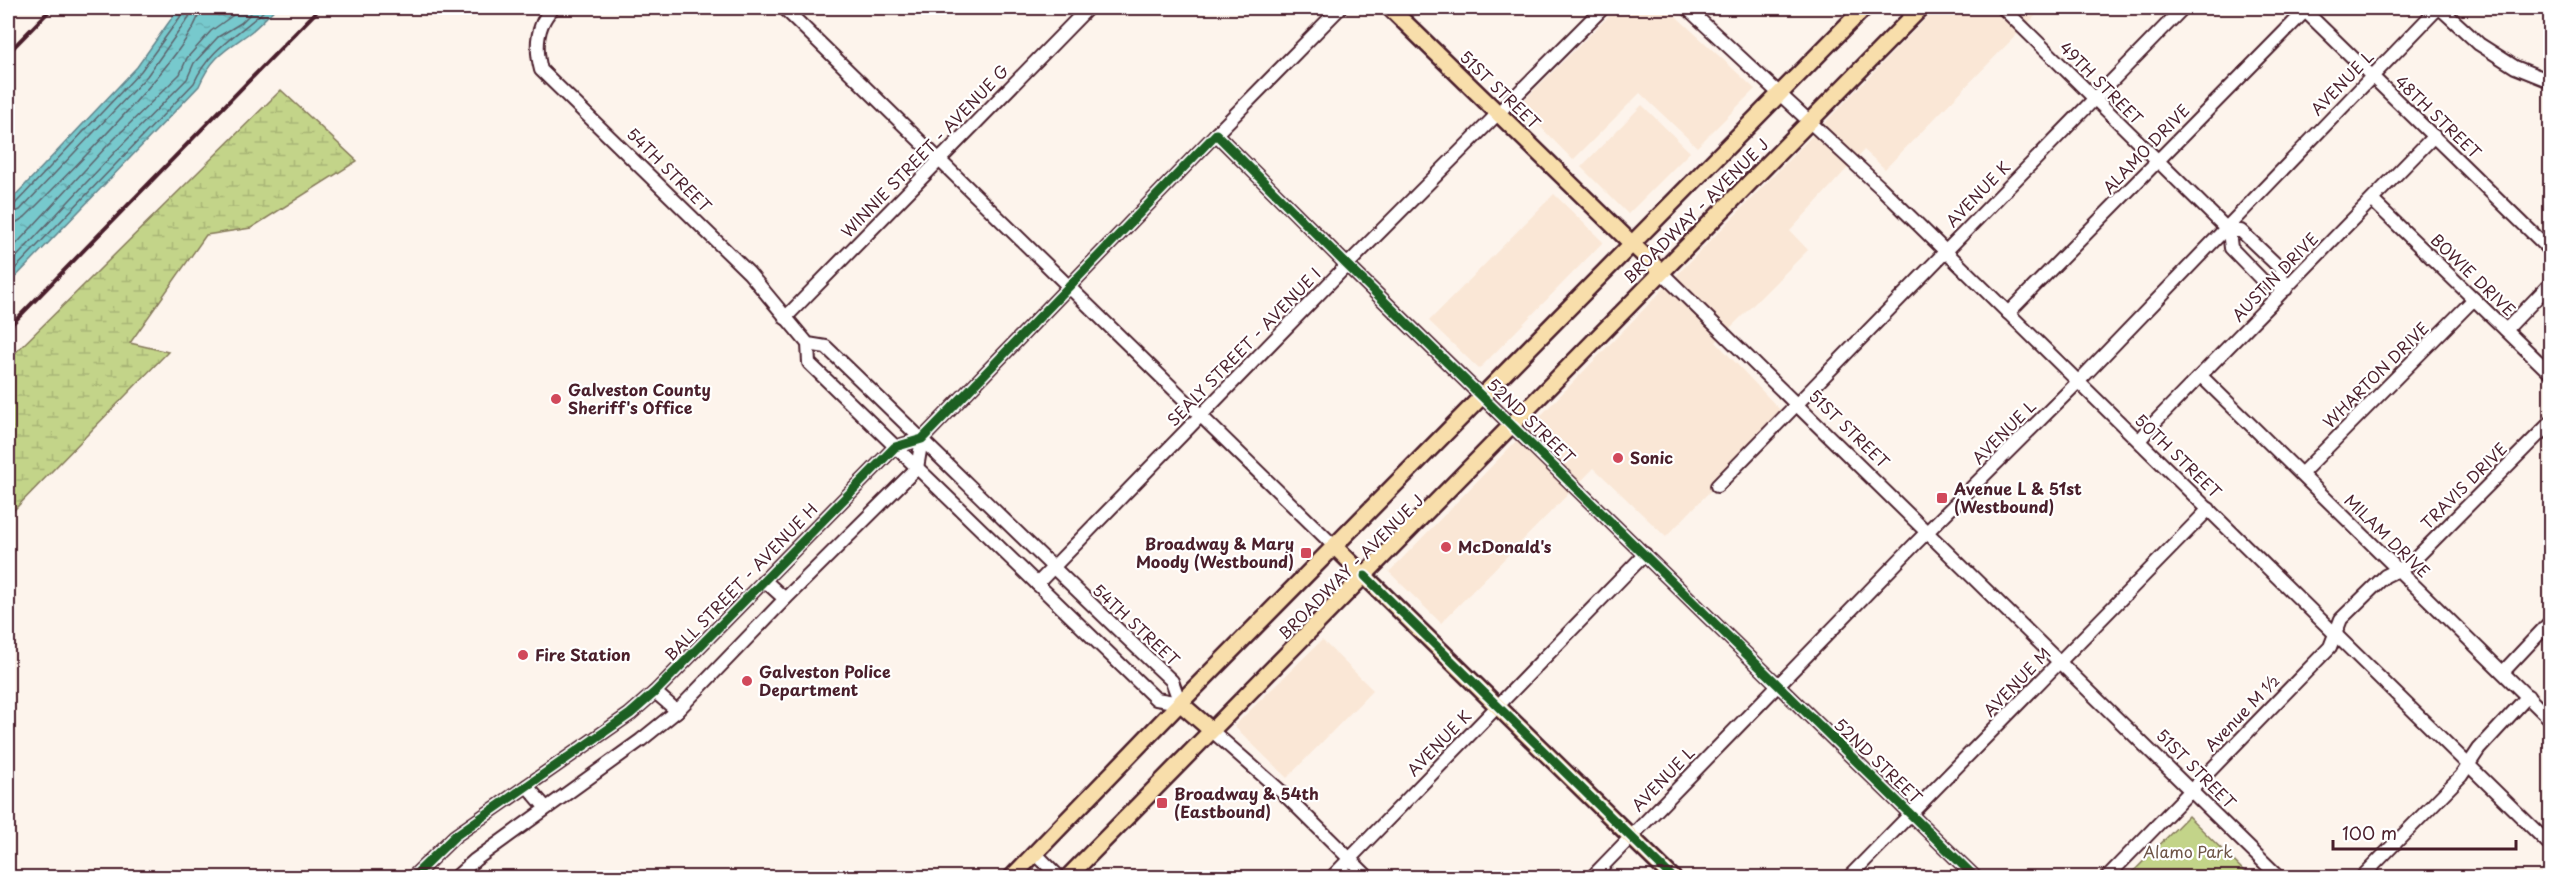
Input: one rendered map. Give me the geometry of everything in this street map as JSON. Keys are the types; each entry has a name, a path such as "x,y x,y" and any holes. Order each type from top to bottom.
{"main road":[{"name":"51ST STREET","path":"1390,8 1661,272"},
{"name":"BROADWAY - AVENUE J","path":"1011,878 1180,703 1864,8"},
{"name":"BROADWAY - AVENUE J","path":"1067,878 1921,8"},
{"path":"1335,547 1673,878"},
{"path":"1180,703 1211,730"}],"street":[{"path":"784,8 1335,547"},
{"name":"WINNIE STREET - AVENUE G","path":"785,318 1088,8"},
{"path":"455,878 546,808 641,740 676,711 918,468 922,439 1068,285 1340,8"},
{"name":"SEALY STREET - AVENUE I","path":"1037,584 1347,265 1603,8"},
{"path":"1687,8 1780,93"},
{"name":"49TH STREET","path":"2003,8 2227,230 2230,248 2264,282 2284,287 2281,269 2241,231 2227,230"},
{"name":"AVENUE K","path":"1716,486 2183,8"},
{"name":"48TH STREET","path":"2305,8 2550,250"},
{"name":"ALAMO DRIVE","path":"2008,313 2305,8"},
{"path":"2439,8 2479,44 2515,67 2550,81"},
{"name":"AVENUE L","path":"1591,878 1927,531 2227,230 2439,8"},
{"name":"54TH STREET","path":"551,10 538,34 536,50 541,70 749,273 808,344 809,363 1156,699 1180,703 1172,681 1052,568 826,346 808,344"},
{"name":"50TH STREET","path":"1780,93 2335,632 2550,846"},
{"name":"52ND STREET","path":"1216,134 1347,265 1483,395 1976,878"},
{"name":"AUSTIN DRIVE","path":"2139,441 2284,287 2434,136"},
{"name":"BOWIE DRIVE","path":"2372,200 2550,373"},
{"name":"51ST STREET","path":"1661,272 2280,878"},
{"path":"2506,330 2550,284"},
{"name":"WHARTON DRIVE","path":"2301,474 2474,299"},
{"name":"MILAM DRIVE","path":"2201,376 2550,719"},
{"name":"TRAVIS DRIVE","path":"2398,570 2410,564 2550,423"},
{"name":"BALL STREET - AVENUE H","path":"412,878 455,836 630,714 655,692 895,447 922,439"},
{"name":"AVENUE M","path":"1848,878 2209,509"},
{"name":"AVENUE K","path":"1331,878 1645,554"},
{"name":"Avenue M ½","path":"2106,878 2330,647 2341,619 2385,576 2398,570"},
{"path":"764,580 785,599"},
{"path":"2503,672 2550,622"},
{"path":"655,692 676,711"},
{"path":"2361,878 2461,776 2479,748 2528,696"},
{"path":"1211,730 1284,794 1369,878"},
{"path":"527,786 546,808"},
{"path":"2539,834 2550,826"},
{"path":"1035,853 1060,878"}],"shaded area":[{"path":"1617,8 1667,8 1755,89 1697,147 1640,93 1573,160 1519,105"},
{"path":"1936,8 2043,8 1885,169 1864,150 1790,231 1808,250 1716,342 1784,414 1666,537 1594,468 1441,623 1389,572"},
{"path":"1642,105 1690,152 1628,214 1581,167"},
{"path":"1554,194 1603,242 1479,369 1429,321"},
{"path":"1322,640 1373,690 1287,778 1234,726"}],"green space":[{"path":"281,90 357,161 251,228 206,235 130,343 168,352 14,510 8,511 8,360"},
{"name":"Alamo Park","path":"2188,816 2250,877 2128,877"}],"water":[{"path":"179,8 276,8 252,31 213,62 199,86 8,285 8,203 137,67"}],"railway":[{"path":"8,53 52,8"},
{"path":"8,328 320,8"}],"cycle path":[{"path":"412,878 455,836 630,714 655,692 895,447 922,439 1216,134 1347,265 1976,878"},
{"path":"1365,576 1673,878"}],"place":[{"name":"Galveston County Sheriff's Office","path":"556,399"},
{"name":"Sonic","path":"1618,458"},
{"name":"Avenue L & 51st (Westbound)","path":"1942,498"},
{"name":"McDonald's","path":"1446,547"},
{"name":"Broadway & Mary Moody (Westbound)","path":"1306,553"},
{"name":"Fire Station","path":"523,655"},
{"name":"Galveston Police Department","path":"747,681"},
{"name":"Broadway & 54th (Eastbound)","path":"1162,803"}]}
